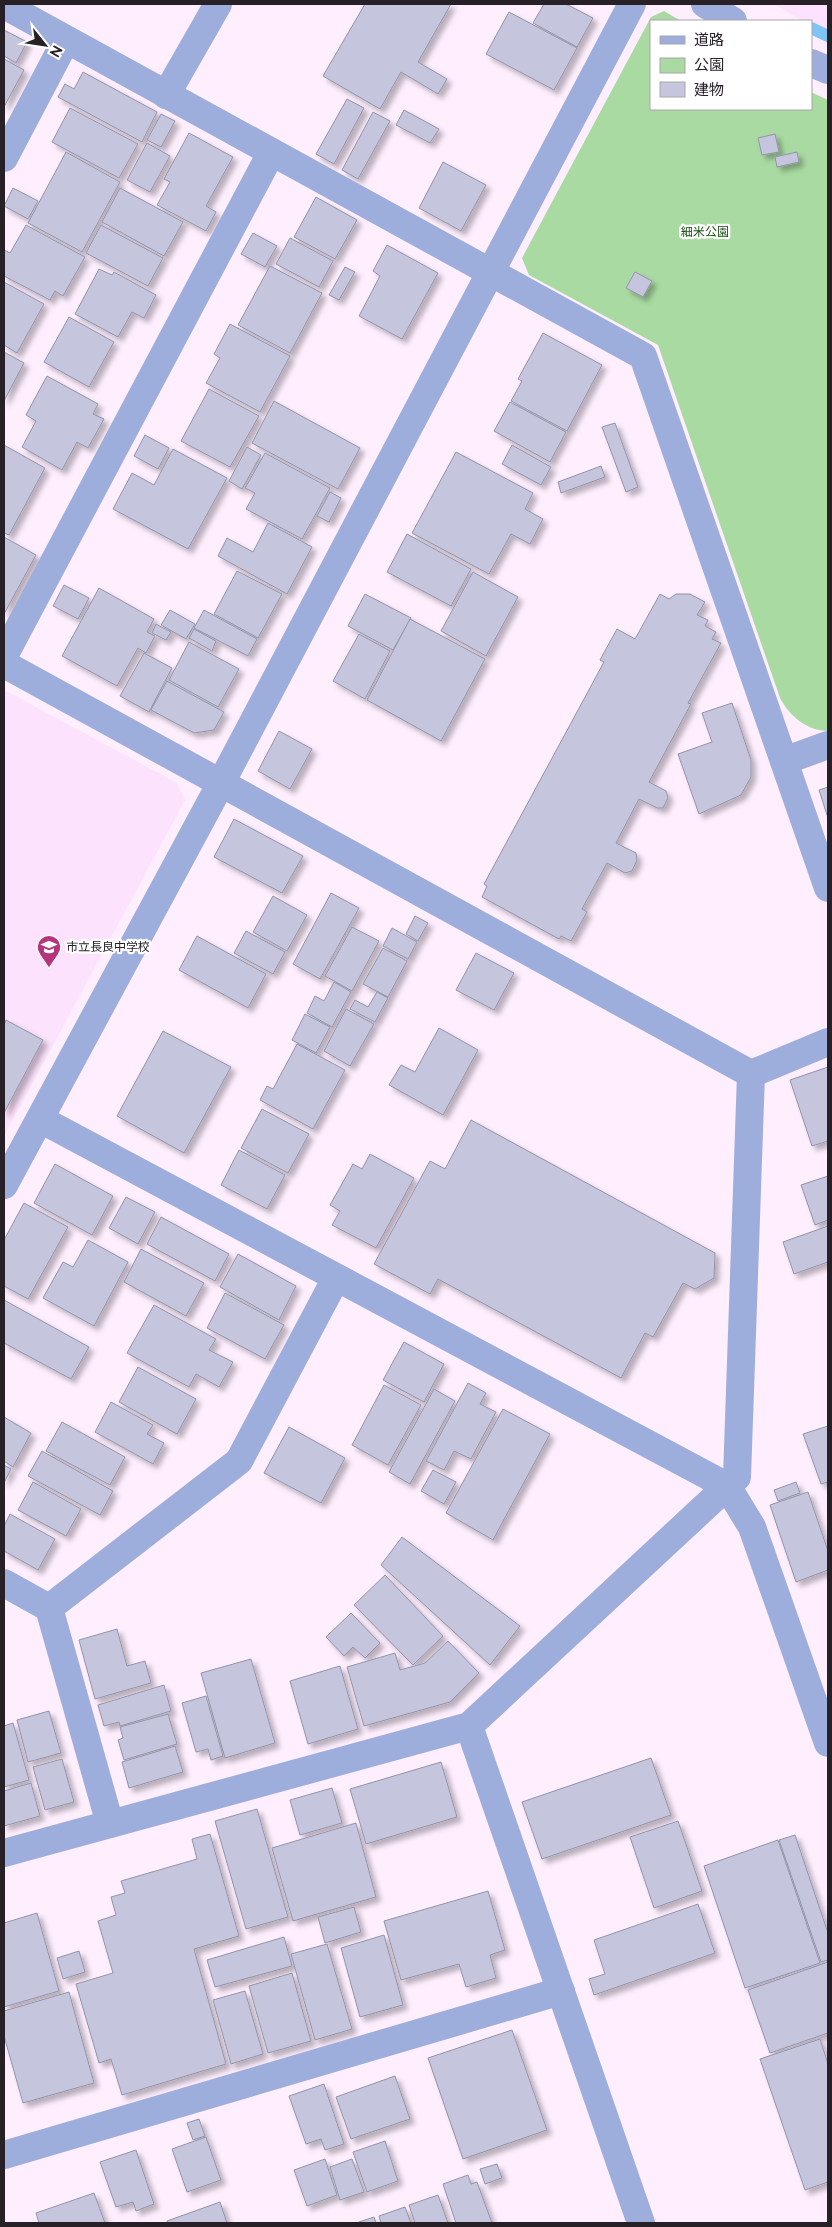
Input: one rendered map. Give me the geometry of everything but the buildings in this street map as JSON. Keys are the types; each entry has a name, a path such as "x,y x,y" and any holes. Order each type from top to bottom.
{"street":[{"path":"166,95 218,4"},
{"path":"4,1186 222,783 632,4"},
{"path":"705,4 731,20"},
{"path":"4,5 490,274 643,356 828,888"},
{"path":"4,158 66,40"},
{"path":"812,63 828,70"},
{"path":"4,656 271,153"},
{"path":"4,664 751,1074"},
{"path":"784,761 828,746"},
{"path":"751,1074 828,1042"},
{"path":"4,1853 469,1726 737,1476 751,1074"},
{"path":"40,1119 727,1486 752,1527 828,1743"},
{"path":"49,1608 239,1461 336,1278"},
{"path":"4,1583 49,1608 110,1824"},
{"path":"469,1726 641,2223"},
{"path":"4,2155 561,1990"}],"shaded area":[{"path":"774,4 828,4 828,32 812,24 812,20 801,20"},
{"name":"市立長良中学校","path":"4,690 177,783 185,800 4,1136"}],"green space":[{"name":"細米公園","path":"664,11 679,20 650,20 650,110 812,110 812,92 828,100 828,731 813,728 800,721 788,711 780,698 658,345 529,275 522,258 651,17"}],"waterway":[{"path":"812,28 828,36"}],"place":[{"name":"市立長良中学校","path":"49,968"}]}
